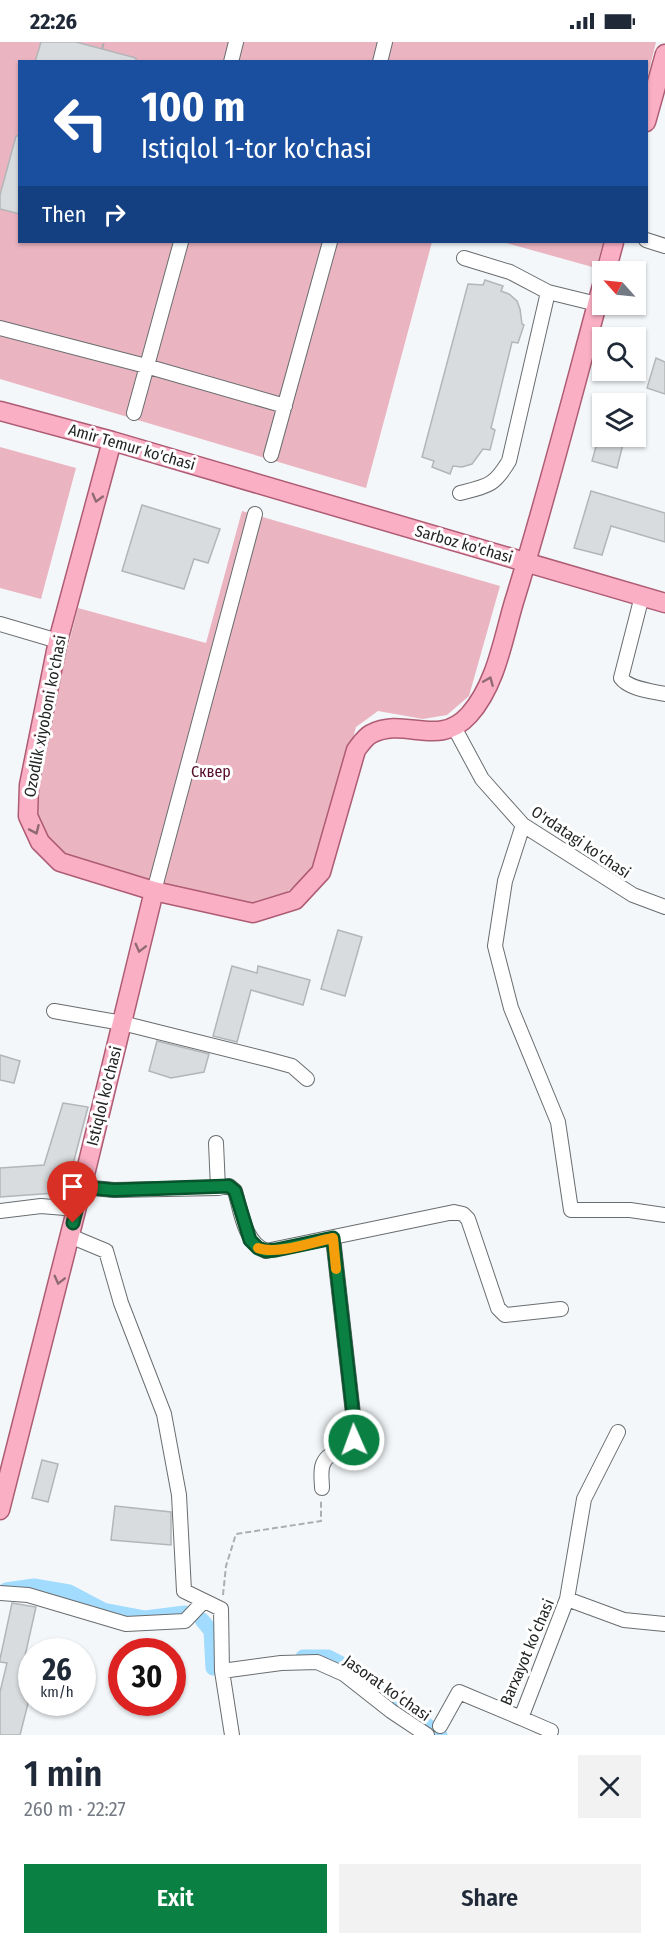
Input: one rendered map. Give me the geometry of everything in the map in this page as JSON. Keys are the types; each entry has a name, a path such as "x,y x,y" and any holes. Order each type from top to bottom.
{"main road":[{"path":"648,115 665,54"},
{"path":"609,261 614,243"},
{"path":"454,727 469,716 492,674 527,562 594,315"},
{"name":"Amir Temur ko'chasi","path":"0,411 263,485"},
{"name":"Ozodlik xiyoboni ko'chasi","path":"112,441 58,641 29,785 28,816 40,842 60,862 154,891 253,913 295,900 321,872 356,750 369,734 388,727 436,732 454,727"},
{"name":"Sarboz ko'chasi","path":"263,485 665,603"},
{"name":"Istiqlol ko'chasi","path":"0,1510 77,1209 154,891"}],"street":[{"path":"232,60 236,42"},
{"path":"380,60 385,42"},
{"path":"648,241 665,246"},
{"path":"134,413 181,243"},
{"path":"271,455 330,243"},
{"path":"464,258 510,272 548,292 592,303"},
{"path":"460,493 488,486 499,477 510,461 548,292"},
{"path":"0,328 285,405"},
{"path":"154,891 255,514"},
{"path":"642,596 621,678 624,682 634,686 665,694"},
{"path":"0,624 58,641"},
{"name":"O'rdatagi ko'chasi","path":"454,727 482,779 523,825 633,895 665,907"},
{"path":"523,825 505,881 495,946 511,1008 558,1122 571,1210 630,1210 665,1215"},
{"path":"54,1011 122,1023 292,1066 307,1079"},
{"path":"216,1143 218,1188"},
{"path":"82,1187 114,1190 229,1186 235,1191 250,1240 258,1248 266,1251 454,1212 460,1213 468,1219 501,1313 505,1315 561,1309"},
{"path":"0,1211 41,1206 77,1209"},
{"path":"70,1236 106,1251 121,1303 164,1414 179,1495 184,1592 221,1609 222,1671 232,1735"},
{"path":"322,1488 324,1461 329,1456 349,1448 354,1440 355,1431 333,1238"},
{"path":"567,1599 584,1499 618,1432"},
{"path":"0,1593 28,1595 126,1624 185,1621 204,1601"},
{"name":"Barxayot koʻchasi","path":"440,1726 459,1692 521,1718 567,1599 624,1620 665,1624"},
{"name":"Jasorat koʻchasi","path":"222,1671 281,1663 317,1662 344,1674 391,1711 427,1735"},
{"path":"521,1718 551,1731"}],"path":[{"path":"102,49 104,42"},
{"path":"221,1609 226,1566 236,1534 321,1521 322,1488"}],"green space":[{"path":"0,42 656,42 648,75 648,60 18,60 18,243 432,243 366,488 0,379"},
{"path":"507,243 603,243 598,261 592,261 592,267"},
{"path":"0,447 76,468 41,599 0,588"},
{"name":"Сквер","path":"242,511 500,586 469,696 447,715 423,719 378,711 356,727 319,865 275,902 223,909 65,858 39,831 33,781 78,608 206,643"}],"building":[{"path":"41,42 76,42 136,58 136,60 36,60"},
{"path":"16,136 18,136 18,214 0,209 0,195"},
{"path":"485,280 503,286 501,291 517,301 524,325 518,343 512,342 491,428 495,430 490,450 483,449 472,464 462,467 453,466 450,474 432,467 434,461 422,457 468,284 483,285"},
{"path":"656,358 665,362 665,394 647,388"},
{"path":"596,447 622,447 617,468 592,461"},
{"path":"591,491 665,513 665,542 611,526 602,555 574,548"},
{"path":"142,505 220,529 208,563 194,559 184,589 122,571"},
{"path":"338,930 362,937 345,996 321,989"},
{"path":"232,966 257,973 258,966 310,980 303,1005 251,990 237,1042 213,1036"},
{"path":"157,1041 209,1054 204,1072 171,1078 149,1071"},
{"path":"0,1055 20,1061 14,1083 0,1080"},
{"path":"63,1103 88,1107 68,1183 55,1193 0,1197 0,1168 44,1165"},
{"path":"42,1460 58,1464 48,1502 32,1498"},
{"path":"115,1506 171,1512 171,1545 111,1540"},
{"path":"12,1603 36,1607 29,1638 18,1638 18,1716 25,1716 20,1735 0,1735 0,1692 7,1663 0,1662"}],"waterway":[{"path":"6,1590 34,1586 69,1592 103,1610 145,1618 185,1613"},
{"path":"202,1620 211,1631 213,1668"},
{"path":"303,1657 328,1657 353,1670 440,1735"}],"slow traffic":[{"path":"258,1248 266,1251 276,1250 333,1238 336,1269"}],"route":[{"path":"73,1223 82,1187 114,1190 229,1186 235,1191 250,1240 258,1248 266,1251 276,1250 333,1238 355,1431 354,1440"}]}
